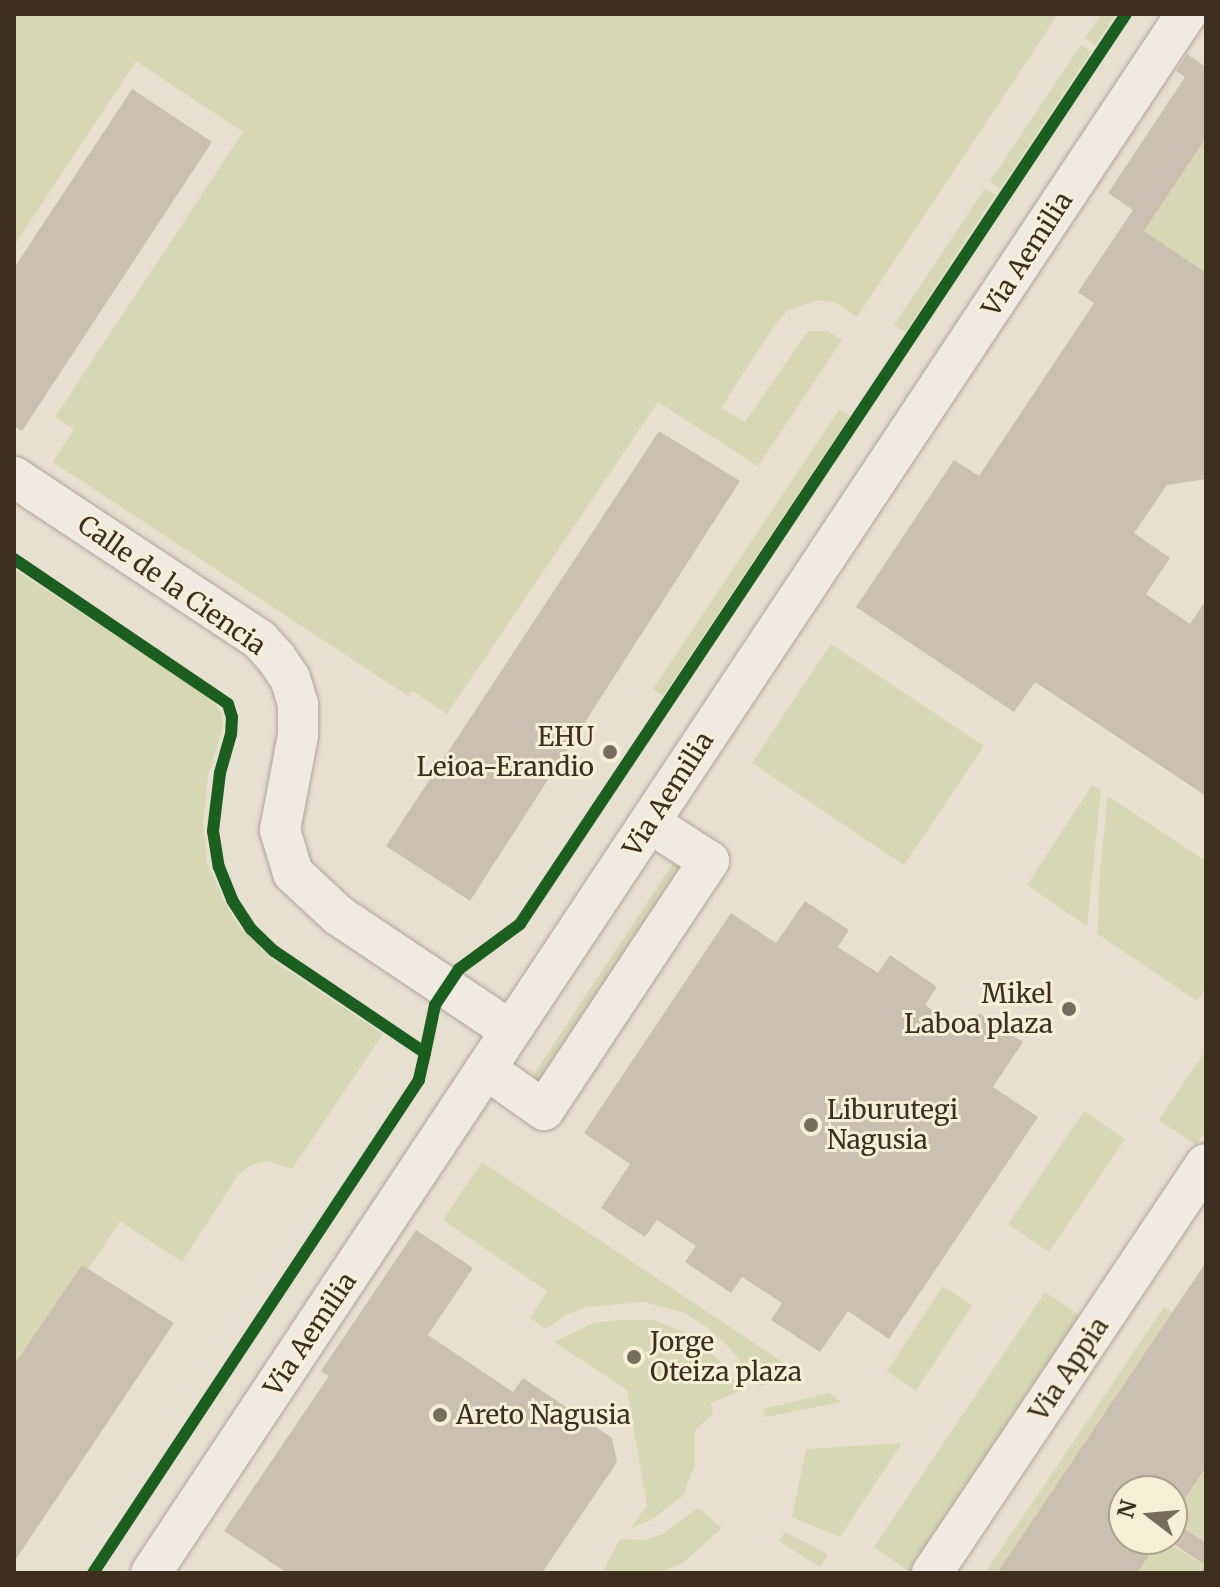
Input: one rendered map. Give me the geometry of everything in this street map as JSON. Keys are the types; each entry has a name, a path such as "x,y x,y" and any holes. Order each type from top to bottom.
{"street":[{"name":"Via Aemilia","path":"151,1573 1186,14"},
{"name":"Calle de la Ciencia","path":"14,477 260,640 290,678 298,704 298,735 280,830 293,873 338,915 511,1031"},
{"path":"486,1069 544,1110 709,861 650,823"},
{"name":"Via Appia","path":"932,1573 1206,1164"}],"green space":[{"path":"14,14 1058,14 857,317 836,303 819,300 788,310 774,326 721,408 745,422 808,331 828,331 842,340 758,466 658,402 447,714 413,691 408,696 53,462 74,429 55,417 243,132 136,61 14,246"},
{"path":"1101,14 1116,14 1095,45 1085,38"},
{"path":"1081,45 1091,52 1000,189 990,182"},
{"path":"1206,138 1206,273 1144,231"},
{"path":"985,188 995,195 905,332 894,325"},
{"path":"839,410 850,416 663,696 653,689"},
{"path":"14,569 208,696 221,712 223,726 208,776 203,823 207,863 224,901 238,925 274,961 383,1034 292,1169 267,1161 251,1165 238,1175 182,1262 120,1221 14,1382"},
{"path":"831,644 984,746 904,865 752,763"},
{"path":"1092,785 1101,790 1087,926 1027,885"},
{"path":"1108,796 1206,861 1206,987 1197,1001 1098,934 1100,869"},
{"path":"679,854 688,860 537,1088 528,1083"},
{"path":"1206,1050 1206,1130 1196,1145 1159,1120"},
{"path":"1084,1111 1125,1139 1049,1252 1008,1224"},
{"path":"482,1162 802,1375 760,1386 730,1348 705,1326 685,1313 644,1302 587,1307 567,1314 546,1329 530,1318 547,1291 443,1220"},
{"path":"943,1286 972,1305 916,1391 887,1371"},
{"path":"1045,1292 1082,1317 911,1573 874,1547"},
{"path":"1164,1307 1172,1312 997,1573 985,1573"},
{"path":"653,1320 687,1333 722,1363 740,1391 711,1403 713,1414 695,1430 695,1465 683,1496 651,1520 631,1528 647,1505 627,1390 554,1342 593,1323"},
{"path":"829,1393 841,1402 766,1417 763,1409"},
{"path":"902,1443 840,1537 792,1517 806,1449"},
{"path":"1206,1467 1206,1543 1188,1530 1188,1494"},
{"path":"698,1508 722,1528 683,1563 659,1573 602,1573 620,1539 644,1540 663,1534"},
{"path":"785,1532 828,1554 820,1567 779,1541"},
{"path":"1149,1555 1188,1555 1205,1565 1200,1573 1137,1573"}],"building":[{"path":"1187,54 1206,67 1206,138 1144,231 1206,273 1206,479 1167,485 1134,533 1170,558 1146,594 1190,624 1206,600 1206,796 1035,682 1014,712 856,607 954,460 979,476 1094,303 1078,292 1133,210 1108,193 1185,77 1176,71"},
{"path":"132,89 212,142 22,431 14,426 14,268"},
{"path":"659,431 740,481 470,901 386,846"},
{"name":"Liburutegi Nagusia","path":"805,901 849,930 838,947 878,973 890,955 937,987 925,1005 967,1033 979,1013 1023,1042 993,1087 1038,1117 889,1339 848,1311 820,1352 771,1320 782,1303 742,1277 731,1293 685,1262 696,1246 657,1220 645,1237 601,1208 630,1164 584,1133 731,913 776,943"},
{"name":"Areto Nagusia","path":"416,1230 473,1268 428,1335 513,1392 523,1378 612,1438 617,1462 542,1573 287,1573 224,1531 329,1376 321,1371"},
{"path":"1206,1262 1206,1467 1188,1494 1188,1475 1108,1475 1108,1555 1149,1555 1137,1573 997,1573"},
{"path":"82,1265 174,1323 14,1562 14,1365"},
{"path":"1188,1531 1206,1543 1206,1573 1200,1573 1205,1565 1188,1554"}],"cycle path":[{"path":"425,1053 435,1005 459,969 520,924 1126,14"},
{"path":"14,559 228,704 232,717 231,734 220,773 213,831 219,867 232,900 251,929 274,951 425,1053 419,1080 93,1573"}],"place":[{"name":"EHU Leioa-Erandio","path":"610,752"},
{"name":"Mikel Laboa plaza","path":"1069,1009"},
{"name":"Liburutegi Nagusia","path":"811,1125"},
{"name":"Jorge Oteiza plaza","path":"634,1357"},
{"name":"Areto Nagusia","path":"440,1415"}]}
